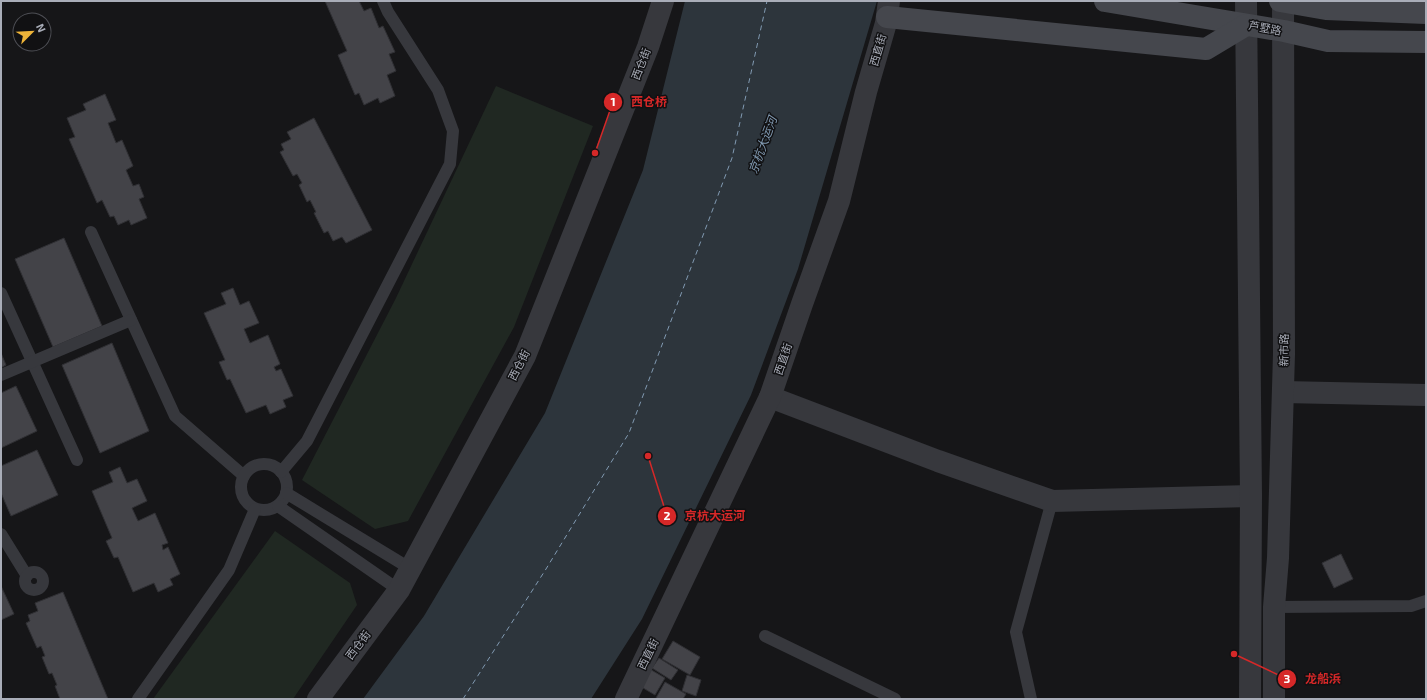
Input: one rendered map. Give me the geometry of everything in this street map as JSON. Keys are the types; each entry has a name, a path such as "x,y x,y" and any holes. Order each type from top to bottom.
{"main road":[{"name":"芦墅路","path":"1105,1 1284,31 1328,40 1426,42"},
{"path":"1282,1 1326,9 1426,13"},
{"path":"888,9 1206,49 1246,25"}],"street":[{"name":"西仓街","path":"318,699 399,590 525,356 648,47 663,1"},
{"path":"1246,1 1251,496 1250,699"},
{"name":"新市路","path":"1274,699 1274,607 1278,558 1284,354 1284,31 1282,1"},
{"name":"西直街","path":"626,699 770,397 839,201 888,9"},
{"path":"1283,392 1426,395"},
{"path":"770,397 938,461 1052,501 1251,496"}],"lane":[{"path":"281,472 307,441 450,164 452,131 438,90 388,12 384,1"},
{"path":"91,232 175,416 244,476"},
{"path":"1,294 77,460"},
{"path":"1,375 131,320"},
{"path":"261,464 275,467 281,472 287,485 283,500 278,506 271,510 263,511 255,509 243,498 241,483 248,470 261,464"},
{"path":"286,493 411,569"},
{"path":"1031,699 1016,632 1052,501"},
{"path":"278,506 399,590"},
{"path":"138,699 229,570 255,509"},
{"path":"1,534 26,576"},
{"path":"1274,607 1411,606 1426,602"},
{"path":"765,636 895,699"}],"shaded area":[{"path":"496,86 593,126 514,327 408,521 375,529 302,480 396,298"},
{"path":"275,531 350,583 357,605 293,699 153,699"}],"water":[{"path":"685,1 877,1 798,269 751,395 642,619 591,699 363,699 424,616 545,413 643,170"}],"building":[{"path":"325,1 359,1 364,11 371,8 379,28 383,26 395,52 389,54 396,71 387,75 395,96 380,103 378,98 364,105 359,93 355,95 338,55 347,51"},
{"path":"105,94 116,120 108,123 116,143 122,140 133,166 126,170 133,186 139,184 144,197 139,199 147,218 131,225 129,220 118,225 114,216 110,217 102,200 97,203 69,139 75,137 67,118 86,110 83,104"},
{"path":"314,118 372,230 346,243 342,237 333,241 328,231 324,233 314,213 316,212 310,200 307,202 299,185 302,183 297,174 293,176 280,152 284,150 281,144 291,139 287,132"},
{"path":"64,238 102,326 53,347 15,259"},
{"path":"233,288 240,305 249,301 259,323 244,329 250,343 268,335 280,364 274,367 276,371 281,369 293,396 283,400 286,407 270,414 266,405 246,413 230,379 227,380 219,362 225,360 204,313 226,304 221,293"},
{"path":"112,343 149,431 100,453 62,365"},
{"path":"1,353 6,365 1,368"},
{"path":"16,386 37,431 1,448 1,393"},
{"path":"37,450 58,495 11,516 1,493 1,466"},
{"path":"120,467 127,483 137,479 147,501 132,508 138,521 155,513 168,543 162,545 163,550 168,547 180,574 170,579 173,585 158,592 154,583 133,592 118,557 114,558 106,541 112,538 92,491 113,482 109,472"},
{"path":"1341,554 1353,579 1334,588 1322,563"},
{"path":"1,586 14,614 1,620"},
{"path":"63,592 108,699 60,699 55,686 57,685 52,673 49,674 42,657 45,656 41,646 37,648 26,623 30,621 28,615 38,611 35,603"},
{"path":"673,641 700,657 690,675 662,659"},
{"path":"659,658 678,670 671,680 652,668"},
{"path":"648,668 665,678 655,695 638,685"},
{"path":"687,675 701,680 696,696 682,691"},
{"path":"665,682 686,694 683,699 656,698"}],"ferry route":[{"path":"463,699 546,569 629,433 732,158 767,1"}],"place":[{"name":"西仓桥","path":"595,153"},
{"name":"京杭大运河","path":"648,456"},
{"name":"龙船浜","path":"1234,654"}]}
